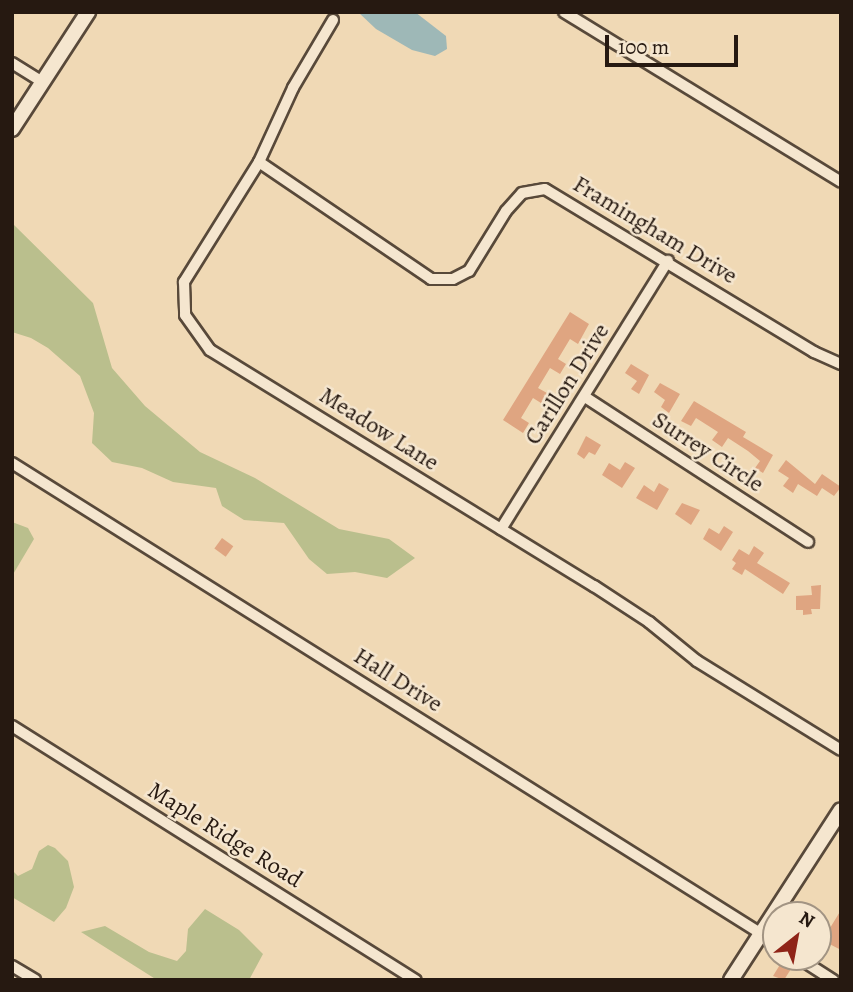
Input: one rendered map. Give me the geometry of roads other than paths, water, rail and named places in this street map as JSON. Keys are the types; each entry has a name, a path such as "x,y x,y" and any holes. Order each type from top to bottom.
{"street":[{"path":"12,129 88,12"},
{"path":"564,12 841,182"},
{"name":"Meadow Lane","path":"333,20 293,88 259,162 184,282 185,315 209,350 594,586 649,622 697,661 841,750"},
{"path":"12,64 42,82"},
{"name":"Framingham Drive","path":"259,162 431,279 453,279 469,271 506,211 522,193 545,189 668,261 814,352 841,364"},
{"name":"Carillon Drive","path":"501,529 668,261"},
{"name":"Surrey Circle","path":"585,397 808,542"},
{"name":"Hall Drive","path":"12,463 761,932"},
{"name":"Maple Ridge Road","path":"12,726 416,980"},
{"path":"731,980 841,810"},
{"path":"12,966 35,980"}],"water":[{"path":"358,12 415,12 446,36 447,49 435,56 412,50 376,29"}]}
